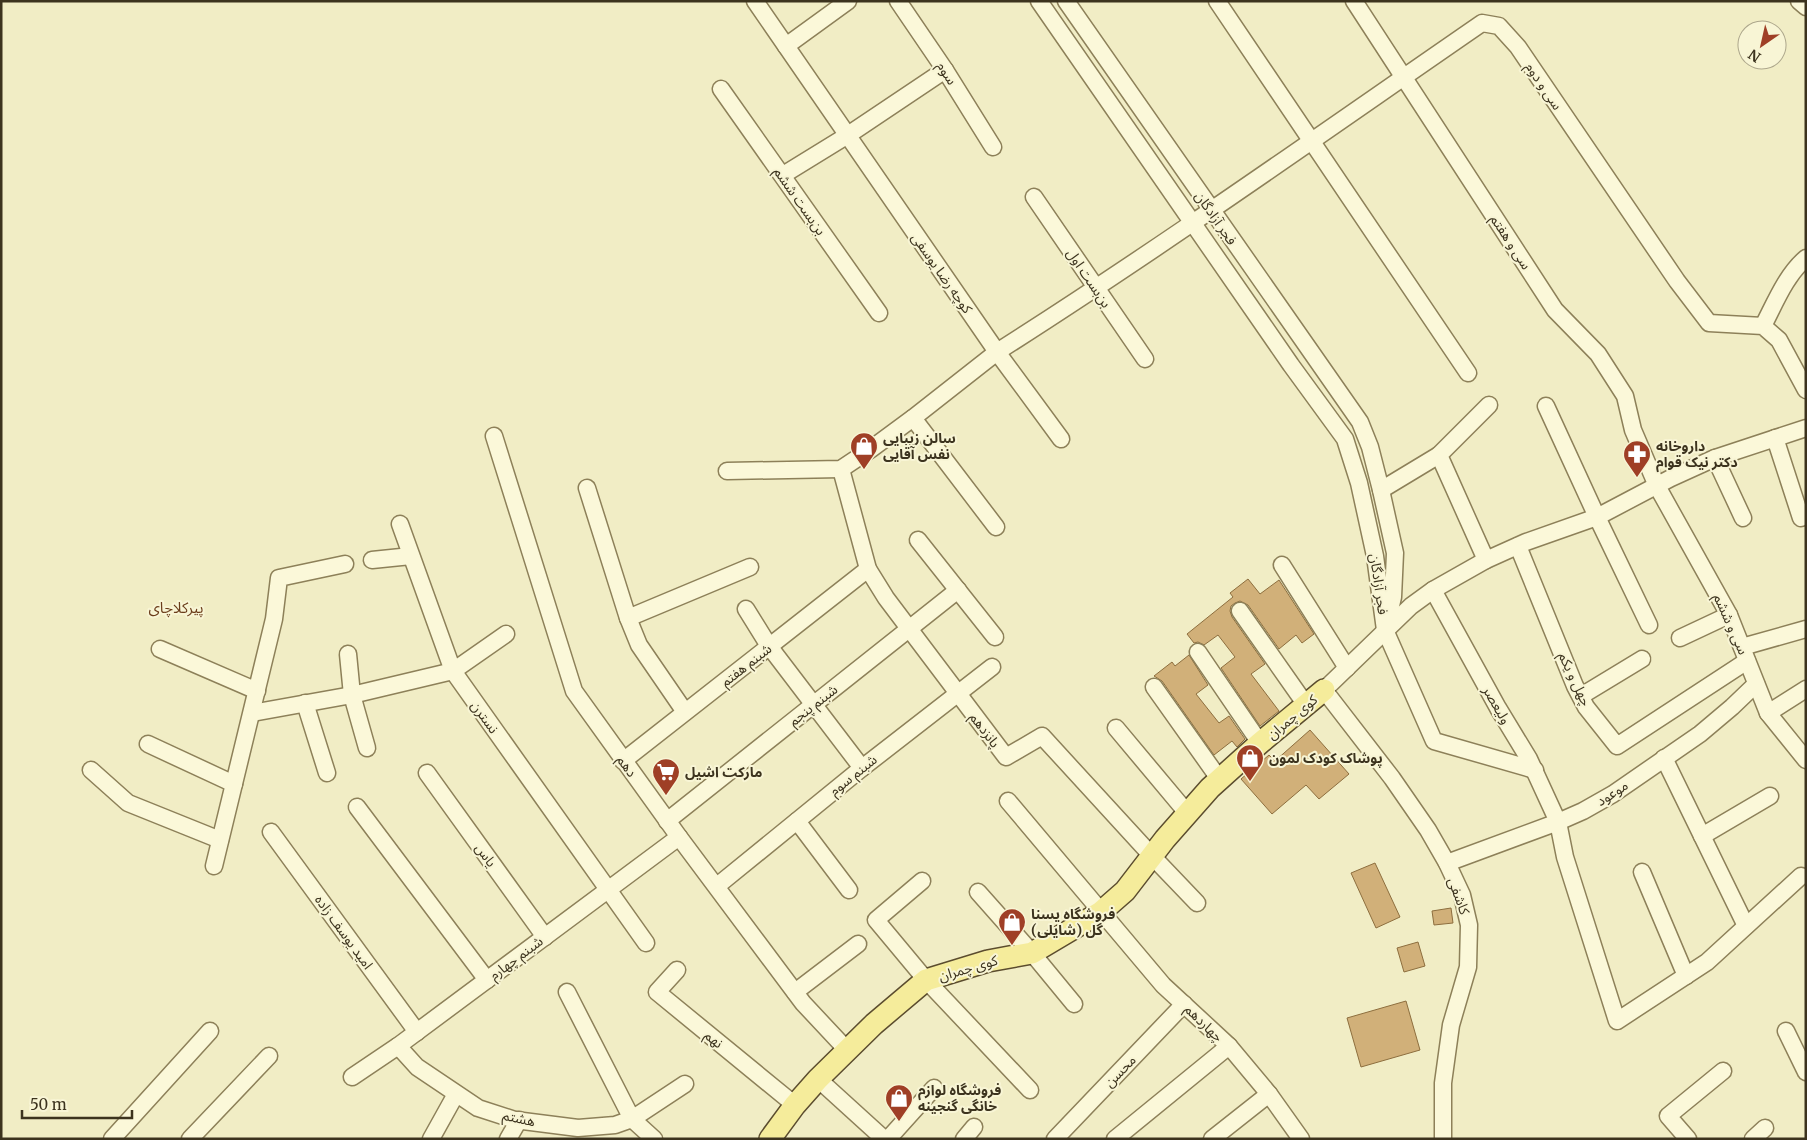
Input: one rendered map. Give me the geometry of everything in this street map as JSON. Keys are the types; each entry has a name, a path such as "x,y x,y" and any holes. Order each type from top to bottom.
{"main road":[{"name":"کوی چمران","path":"770,1139 795,1105 846,1050 926,980 988,961 1032,953 1100,912 1125,891 1152,856 1220,780 1260,743 1324,690"}],"street":[{"name":"کوچه رضا یوسفی","path":"755,1 997,352 1062,439"},
{"path":"786,46 848,1"},
{"name":"سوم","path":"898,1 945,70 993,147"},
{"name":"فجر آزادگان","path":"1039,1 1192,223 1345,439 1358,483 1375,556 1385,630"},
{"name":"فجر آزادگان","path":"1066,1 1360,422 1370,447 1395,554 1393,597 1385,630"},
{"path":"1217,1 1468,374"},
{"name":"سی و هفتم","path":"1354,1 1555,310 1598,354 1625,396 1632,430 1657,486"},
{"path":"1799,1 1806,7"},
{"name":"سی و دوم","path":"1192,223 1482,23 1499,26 1518,47 1677,281 1709,324 1763,326"},
{"path":"783,175 848,135 945,70"},
{"name":"بن‌بست ششم","path":"721,89 879,313"},
{"name":"بن‌بست اول","path":"1034,196 1145,359"},
{"path":"727,471 841,469 872,450 997,352 1192,223"},
{"path":"1806,258 1800,262 1787,282 1763,326 1779,340 1806,390"},
{"path":"1381,490 1440,455 1489,405"},
{"path":"1546,406 1649,625"},
{"path":"913,418 996,527"},
{"name":"کوی چمران","path":"1324,690 1411,606 1433,590 1486,560 1597,517 1716,458 1806,428"},
{"name":"دهم","path":"494,436 574,690 623,761 803,1003 846,1050"},
{"path":"1775,438 1801,518"},
{"path":"1440,455 1486,560"},
{"path":"1716,458 1743,518"},
{"name":"پانزدهم","path":"841,469 868,569 886,598 1006,757 1042,736 1197,902"},
{"name":"سی و ششم","path":"1657,486 1729,615 1768,713 1806,760"},
{"path":"587,488 628,618 639,645 685,712"},
{"name":"نسترن","path":"400,524 453,671 646,943"},
{"path":"918,540 995,637"},
{"name":"چهل و یکم","path":"1518,546 1586,707 1617,746 1745,654"},
{"path":"1375,556 1395,554"},
{"path":"372,560 411,556"},
{"path":"214,866 274,620 279,578 345,564"},
{"path":"1282,565 1347,668"},
{"path":"628,618 750,567"},
{"name":"شبنم هفتم","path":"623,761 868,569"},
{"name":"شبنم پنجم","path":"667,821 958,590"},
{"name":"ولیعصر","path":"1433,590 1498,708 1535,770 1558,822 1565,857 1617,1021 1686,976"},
{"path":"746,609 770,646 862,768"},
{"path":"1240,611 1306,705"},
{"path":"1680,638 1729,615"},
{"path":"1745,654 1806,629"},
{"path":"1385,630 1434,741 1535,770"},
{"path":"252,713 352,695 453,671 506,634"},
{"path":"160,649 257,691"},
{"path":"1198,652 1260,743"},
{"path":"348,654 352,695 367,748"},
{"path":"1581,696 1642,659"},
{"name":"شبنم سوم","path":"716,886 862,768 992,667"},
{"name":"موعود","path":"1447,863 1558,822 1583,811 1613,794 1700,734 1756,684"},
{"path":"1154,687 1220,780"},
{"path":"1768,713 1806,688"},
{"name":"کاشفی","path":"1324,690 1392,778 1428,830 1447,863 1462,895 1469,925 1468,967 1450,1025 1443,1083 1443,1139"},
{"path":"305,703 327,773"},
{"path":"1116,728 1188,814"},
{"path":"148,744 234,784"},
{"path":"1664,758 1746,926"},
{"path":"91,770 128,804 220,840"},
{"name":"یاس","path":"427,773 545,937"},
{"path":"1702,836 1770,796"},
{"name":"چهاردهم","path":"1008,801 1163,985 1228,1046 1269,1094 1301,1139"},
{"path":"357,807 487,980"},
{"path":"797,821 849,890"},
{"name":"امید یوسف زاده","path":"271,832 416,1032"},
{"name":"شبنم چهارم","path":"352,1077 398,1046 679,837"},
{"path":"1642,872 1686,976 1708,962 1800,876"},
{"path":"922,881 876,920 926,980 1030,1090"},
{"path":"978,892 1074,1004"},
{"path":"795,992 858,944"},
{"name":"نهم","path":"677,970 657,992 795,1105"},
{"path":"567,992 632,1119 654,1139"},
{"name":"محسن","path":"1055,1139 1184,1004"},
{"path":"112,1139 210,1031"},
{"path":"1786,1031 1806,1072"},
{"name":"هشتم","path":"398,1046 417,1067 478,1108 519,1120 578,1128 615,1124 632,1119"},
{"path":"1115,1139 1228,1046"},
{"path":"190,1139 269,1056"},
{"path":"1688,1139 1668,1116 1723,1071"},
{"path":"818,1079 884,1139"},
{"path":"632,1119 685,1084"},
{"path":"888,1139 934,1088"},
{"path":"431,1139 456,1094"},
{"path":"1212,1139 1269,1094"},
{"path":"508,1139 519,1120"}],"building":[{"path":"1248,579 1260,594 1279,580 1314,634 1302,643 1296,635 1279,649 1248,605 1240,601 1231,606 1232,617 1265,664 1251,674 1279,711 1260,726 1221,668 1235,657 1218,635 1204,645 1198,642 1194,643 1187,634 1233,597 1230,593"},
{"path":"1189,655 1208,685 1196,694 1219,723 1229,716 1245,739 1237,747 1232,741 1214,755 1162,681 1154,676 1172,662 1175,666"},
{"path":"1310,730 1349,774 1319,799 1306,785 1272,814 1241,779 1269,755 1275,761"},
{"path":"1375,863 1400,917 1376,928 1351,873"},
{"path":"1451,908 1453,923 1434,925 1432,911"},
{"path":"1418,942 1425,966 1404,972 1397,948"},
{"path":"1406,1001 1420,1050 1361,1067 1347,1018"}],"place":[{"name":"سالن زیبایی نفس آقایی","path":"864,470"},
{"name":"داروخانه دکتر نیک قوام","path":"1637,478"},
{"name":"پوشاک کودک لمون","path":"1250,782"},
{"name":"مارکت اشیل","path":"666,796"},
{"name":"فروشگاه یسنا گل (شایلی)","path":"1012,946"},
{"name":"فروشگاه لوازم خانگی گنجینه","path":"899,1122"}],"district":[{"name":"پیرکلاچای","path":"176,607"}]}
